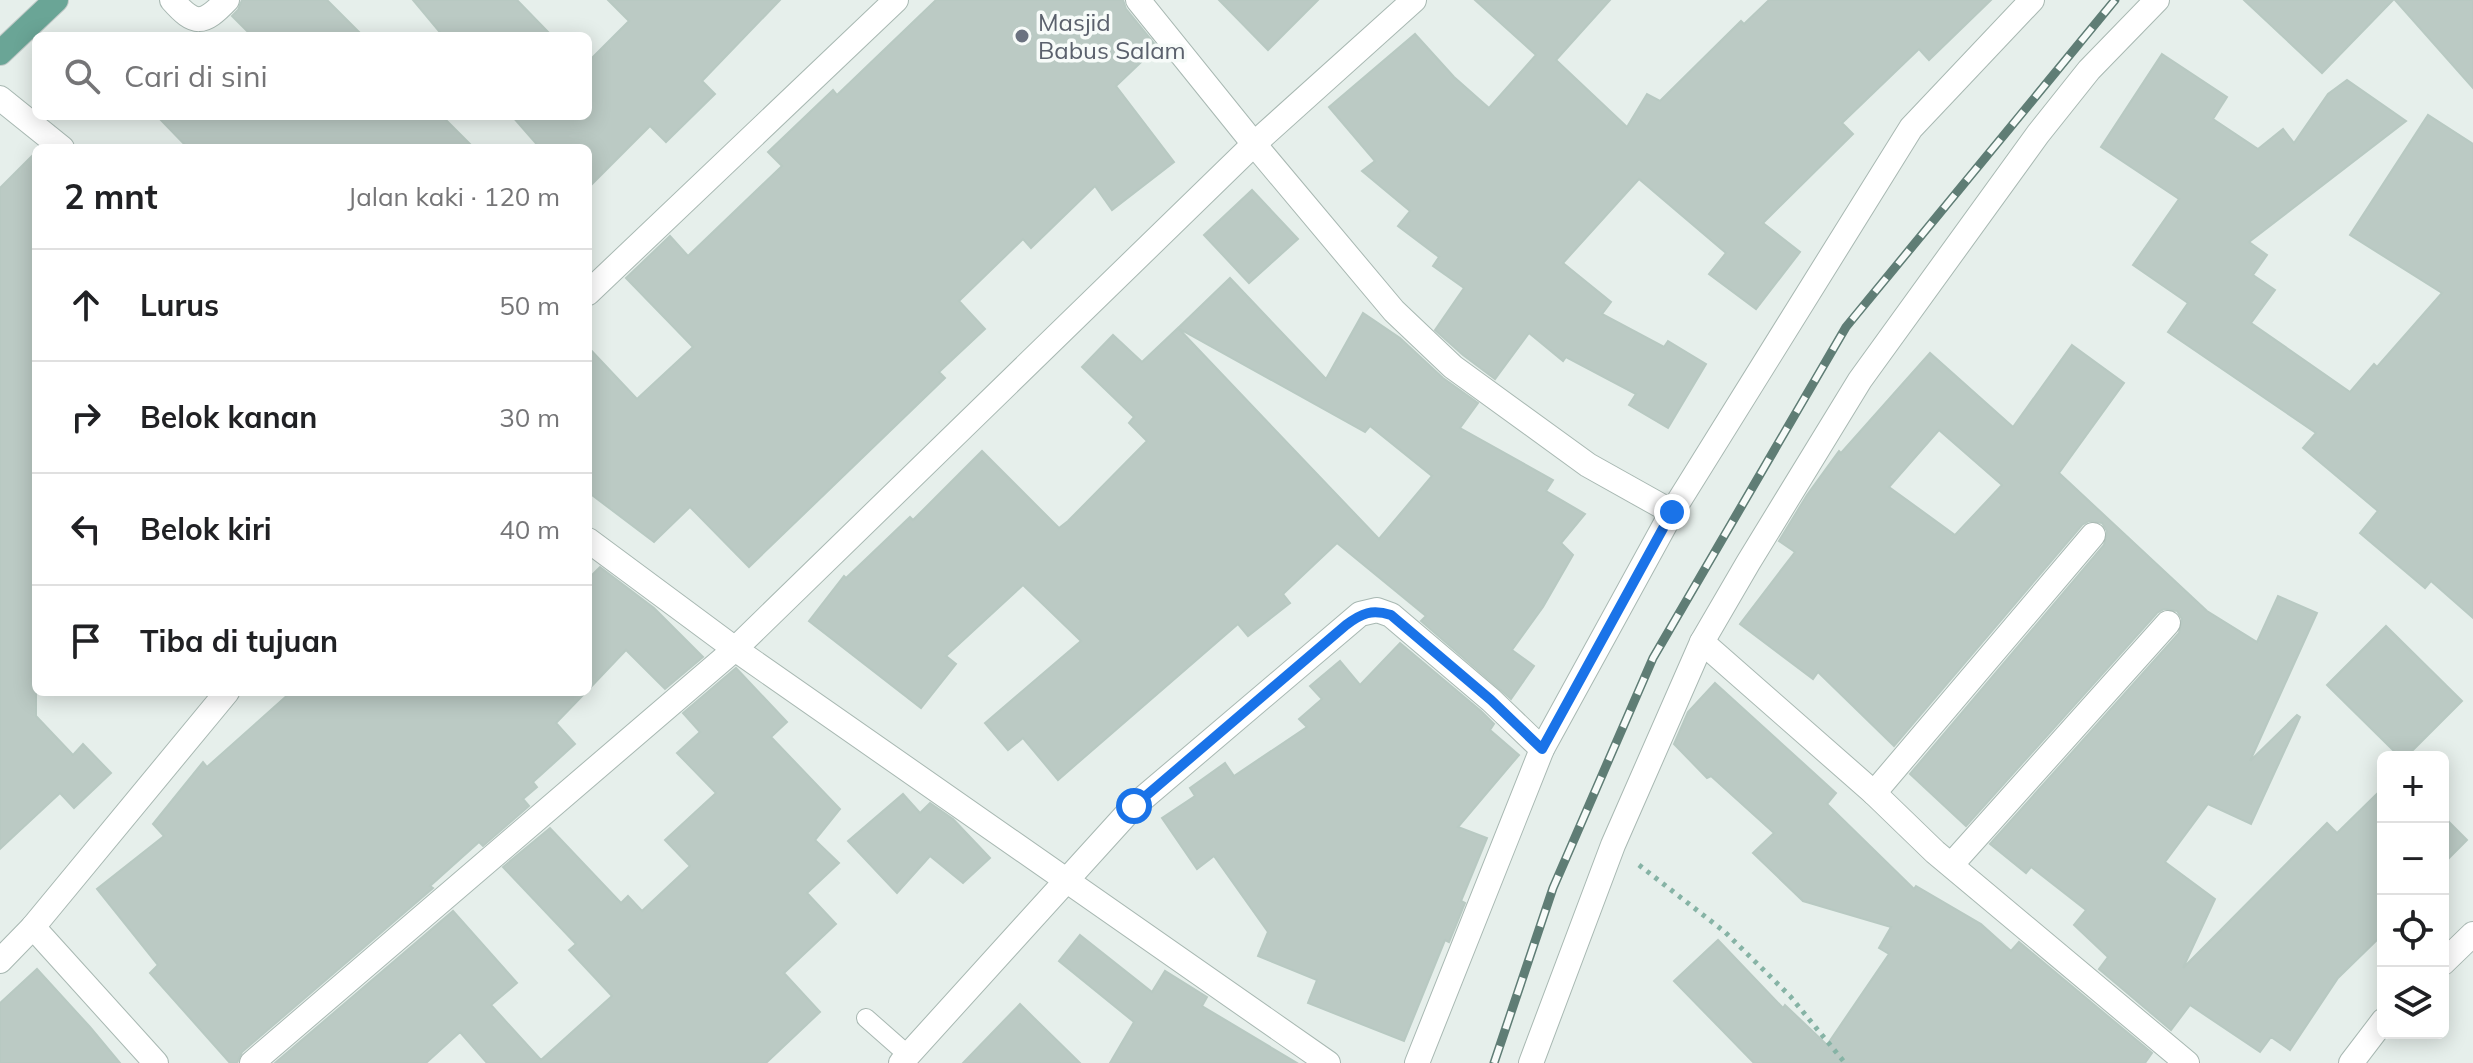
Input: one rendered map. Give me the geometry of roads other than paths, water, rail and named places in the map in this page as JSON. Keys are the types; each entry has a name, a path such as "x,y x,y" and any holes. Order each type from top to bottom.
{"main road":[{"path":"2,46 56,0"}],"street":[{"path":"172,0 193,20 212,16 227,0"},
{"path":"592,289 896,0"},
{"path":"1138,0 1394,311 1453,367 1588,465 1672,512"},
{"path":"252,1063 735,649 1254,144 1414,0"},
{"path":"1417,1063 1542,749 1672,512 1911,128 2032,0"},
{"path":"1531,1063 1613,845 1702,642 1860,380 2038,134 2089,70 2157,0"},
{"path":"0,98 57,144"},
{"path":"1874,793 2093,535"},
{"path":"592,543 735,649 1328,1063"},
{"path":"905,1059 1134,806 1360,614 1377,610 1391,615 1491,700 1542,749"},
{"path":"1952,864 2168,623"},
{"path":"1702,642 1952,864 2187,1063"},
{"path":"0,961 33,927 224,696"},
{"path":"33,927 156,1063"},
{"path":"2449,957 2473,934"},
{"path":"2351,1063 2377,1029"}],"lane":[{"path":"866,1018 905,1059"}],"railway":[{"path":"1494,1063 1553,888 1653,658 1846,327 2115,0"}],"place":[{"name":"Masjid Babus Salam","path":"1022,36"}]}
